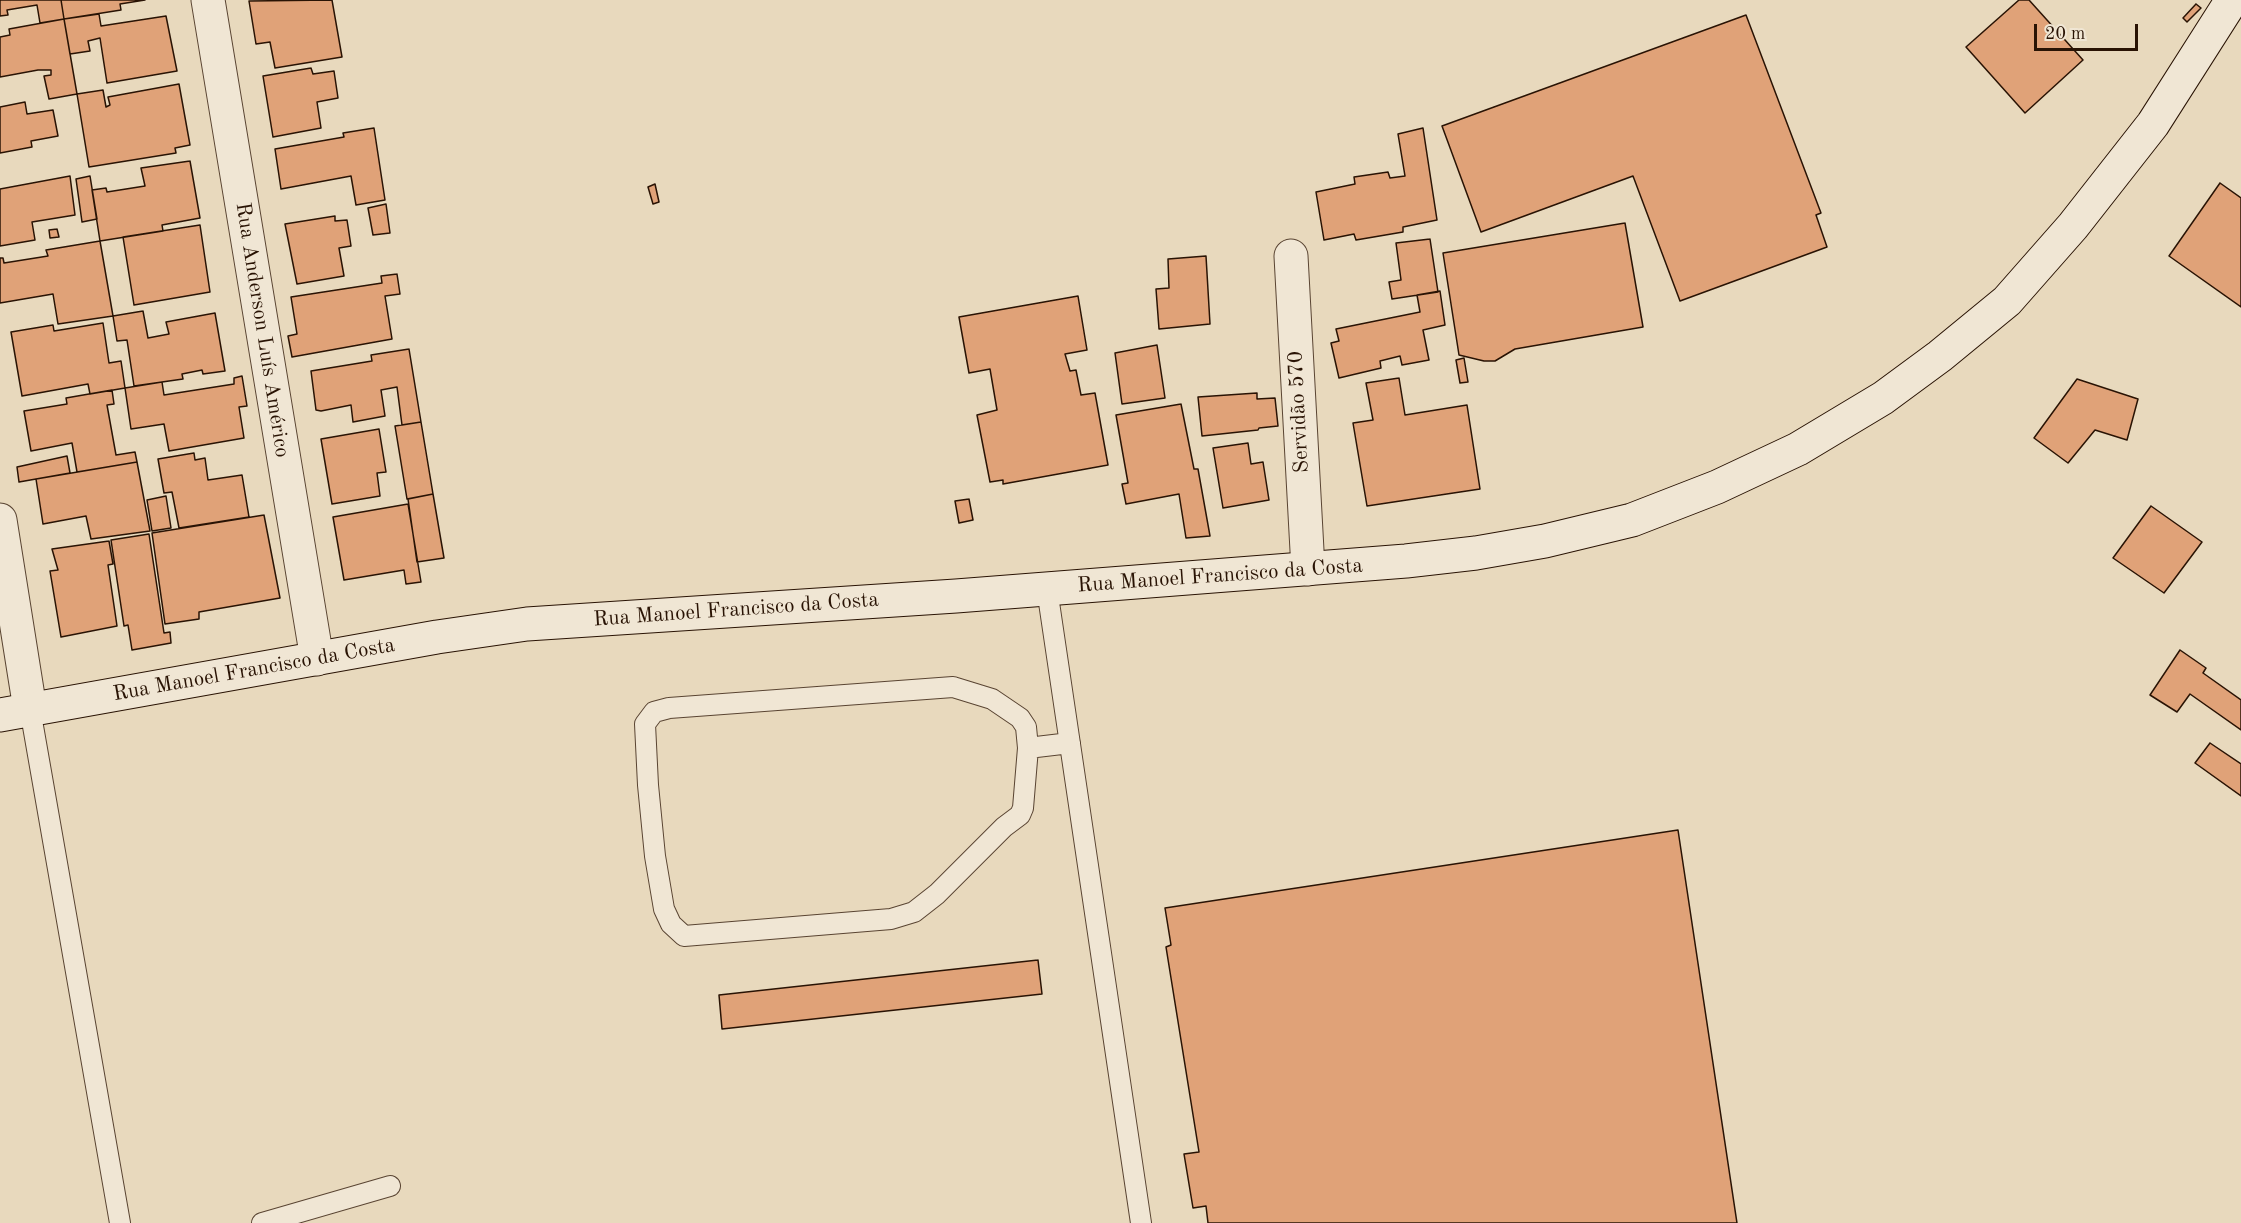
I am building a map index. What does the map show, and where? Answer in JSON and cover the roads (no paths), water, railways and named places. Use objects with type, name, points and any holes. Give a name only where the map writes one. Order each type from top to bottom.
[{"type":"main road","name":"Rua Anderson Luís Américo","points":[[208,0],[317,659]]},
{"type":"main road","name":"Rua Manoel Francisco da Costa","points":[[15,712],[437,637],[527,624],[1308,569],[1476,553],[1545,541],[1632,520],[1717,487],[1798,449],[1883,398],[1940,356],[2007,301],[2073,226],[2153,124],[2232,0]]},
{"type":"main road","name":"Servidão 570","points":[[1291,256],[1308,569]]},
{"type":"main road","points":[[0,520],[15,712]]},
{"type":"lane","points":[[1047,589],[1141,1223]]},
{"type":"lane","points":[[953,687],[992,699],[1020,718],[1026,727],[1028,748],[1023,808],[1020,815],[1004,827],[937,894],[914,912],[891,919],[684,936],[671,924],[664,909],[655,856],[648,785],[645,724],[654,712],[669,708],[953,687]]},
{"type":"lane","points":[[15,712],[120,1223]]},
{"type":"lane","points":[[1028,748],[1070,743]]},
{"type":"lane","points":[[262,1223],[390,1186]]}]
